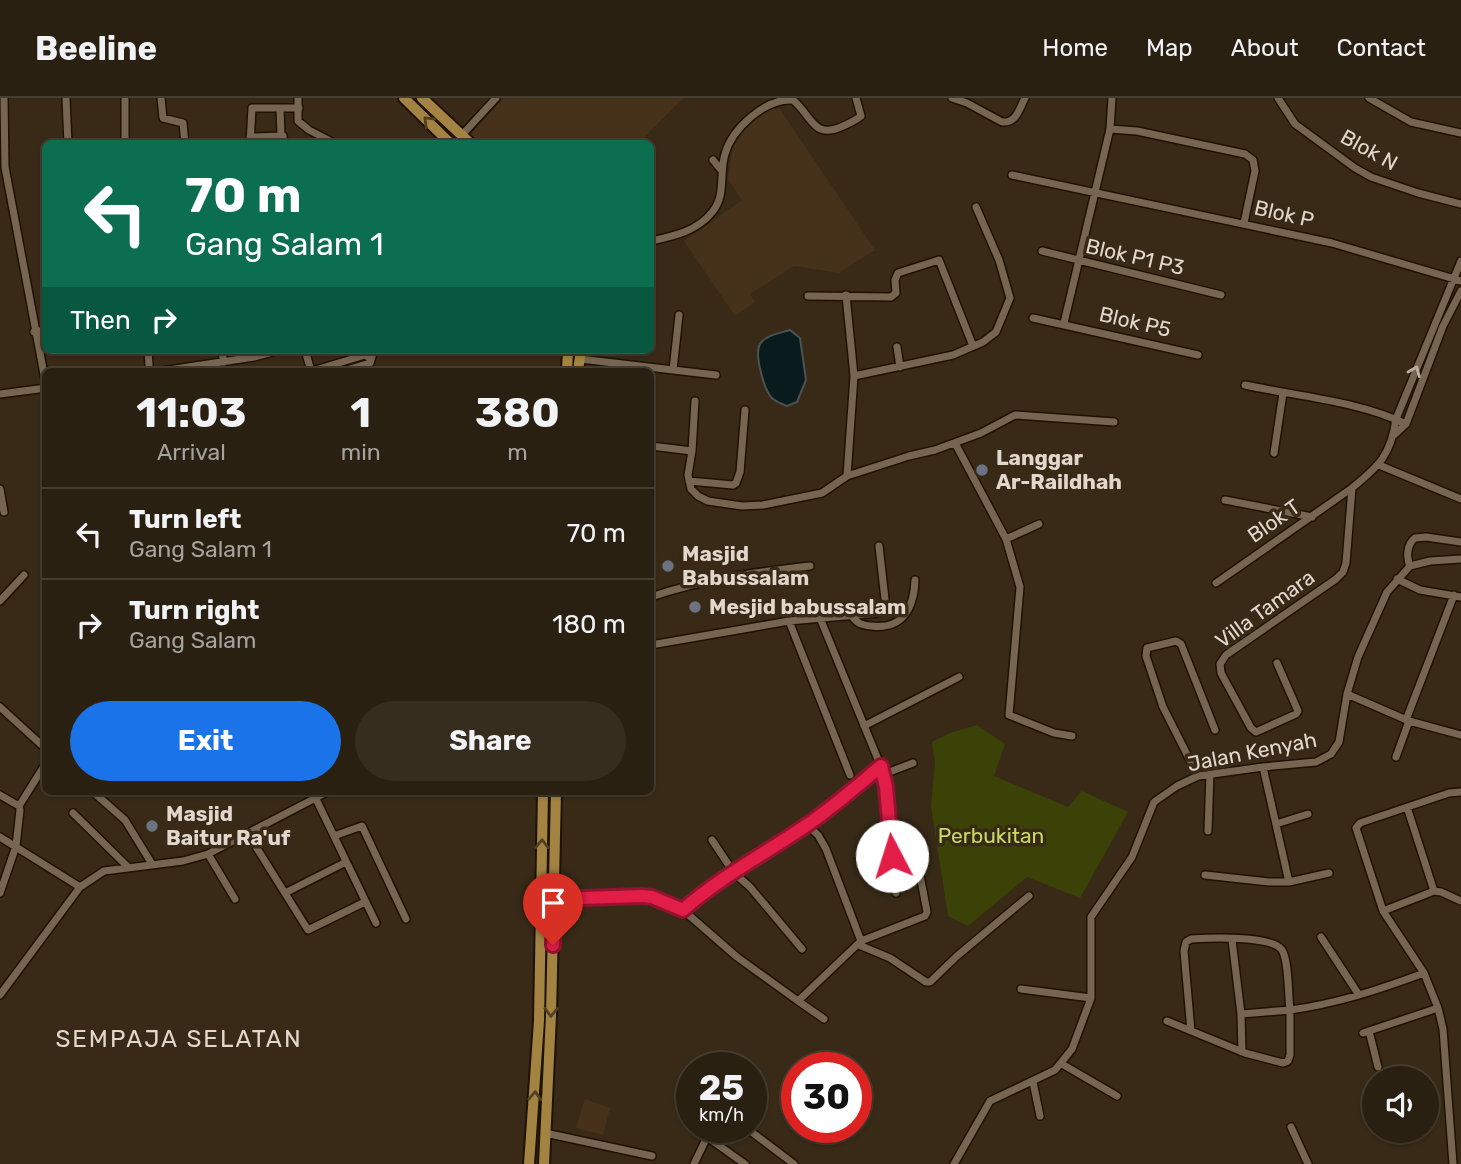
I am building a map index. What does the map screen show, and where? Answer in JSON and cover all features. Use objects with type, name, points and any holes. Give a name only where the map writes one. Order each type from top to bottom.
[{"type":"main road","points":[[404,98],[447,140]]},
{"type":"main road","points":[[422,98],[466,139]]},
{"type":"main road","points":[[529,1164],[540,1021],[543,795]]},
{"type":"main road","points":[[544,1164],[555,899],[556,795]]},
{"type":"street","points":[[4,98],[5,167],[42,368]]},
{"type":"street","points":[[66,98],[68,140]]},
{"type":"street","points":[[125,98],[125,140]]},
{"type":"street","points":[[161,98],[163,118],[183,122],[185,140]]},
{"type":"street","points":[[298,98],[298,121],[328,140]]},
{"type":"street","points":[[466,139],[496,98]]},
{"type":"street","points":[[654,240],[677,235],[705,220],[720,201],[725,153],[738,130],[757,112],[781,99],[793,100],[825,132],[861,116],[856,98]]},
{"type":"street","points":[[952,98],[1002,122],[1008,122],[1016,117],[1026,98]]},
{"type":"street","points":[[1064,323],[1110,129],[1111,98]]},
{"type":"street","name":"Blok N","points":[[1278,98],[1295,124],[1355,168],[1371,177],[1418,193],[1461,204]]},
{"type":"street","points":[[1368,98],[1411,122],[1461,133]]},
{"type":"street","points":[[280,107],[282,140],[250,140],[252,108],[280,107],[299,108]]},
{"type":"street","points":[[1110,129],[1137,131],[1245,154],[1253,160],[1255,171],[1244,223]]},
{"type":"street","points":[[713,160],[722,171]]},
{"type":"street","name":"Blok P","points":[[1012,175],[1244,223],[1345,247],[1457,280]]},
{"type":"street","points":[[853,376],[953,355],[996,332],[1010,298],[999,261],[976,207]]},
{"type":"street","name":"Blok P1 P3","points":[[1042,251],[1221,295]]},
{"type":"street","points":[[808,296],[891,297],[896,293],[895,280],[898,273],[939,260],[972,346]]},
{"type":"street","points":[[1352,488],[1379,465],[1394,435],[1396,419],[1457,280],[1461,261]]},
{"type":"street","points":[[1394,435],[1406,424],[1443,326],[1461,291]]},
{"type":"street","points":[[846,295],[853,376],[847,476]]},
{"type":"street","points":[[673,370],[679,315]]},
{"type":"street","name":"Blok P5","points":[[1033,318],[1198,355]]},
{"type":"street","points":[[34,332],[42,331]]},
{"type":"street","points":[[897,347],[900,367]]},
{"type":"street","points":[[222,354],[224,362]]},
{"type":"street","points":[[182,368],[261,354]]},
{"type":"street","points":[[353,368],[370,363],[372,354]]},
{"type":"street","points":[[580,354],[716,375]]},
{"type":"street","points":[[322,368],[365,355],[370,358]]},
{"type":"street","points":[[1245,385],[1335,403],[1406,424]]},
{"type":"street","points":[[0,394],[42,387]]},
{"type":"street","points":[[1274,453],[1283,394]]},
{"type":"street","points":[[695,401],[689,481],[691,489],[708,501],[742,506],[773,504],[822,493],[847,476],[955,443],[1020,414],[1114,422]]},
{"type":"street","points":[[689,481],[733,485],[736,483],[740,472],[746,411]]},
{"type":"street","points":[[955,443],[1006,539],[1016,569],[1020,599],[1014,632],[1008,714],[1054,733],[1072,736]]},
{"type":"street","points":[[654,446],[692,451]]},
{"type":"street","points":[[1379,465],[1461,499]]},
{"type":"street","name":"Blok T","points":[[1216,583],[1352,488]]},
{"type":"street","name":"Villa Tamara","points":[[1278,663],[1298,711],[1256,732],[1251,728],[1221,673],[1220,664],[1226,655],[1343,572],[1352,488]]},
{"type":"street","points":[[0,489],[4,512]]},
{"type":"street","points":[[1225,500],[1312,516]]},
{"type":"street","points":[[1006,539],[1039,524]]},
{"type":"street","points":[[1461,542],[1415,538],[1410,544],[1408,555],[1410,566],[1430,561],[1461,559]]},
{"type":"street","points":[[654,644],[789,621],[879,613],[886,608],[879,545]]},
{"type":"street","points":[[654,596],[685,585],[810,566]]},
{"type":"street","name":"Jalan Kenyah","points":[[1062,1064],[1072,1049],[1091,999],[1091,917],[1132,857],[1154,802],[1198,776],[1316,762],[1331,754],[1339,742],[1347,694],[1373,620],[1387,592],[1410,566]]},
{"type":"street","points":[[0,601],[24,575]]},
{"type":"street","points":[[1396,757],[1407,720],[1457,596],[1420,590],[1397,579]]},
{"type":"street","points":[[852,616],[860,624],[887,627],[899,623],[910,607],[915,580]]},
{"type":"street","points":[[820,618],[882,770],[896,893]]},
{"type":"street","points":[[789,621],[850,775]]},
{"type":"street","points":[[1198,776],[1163,706],[1146,656],[1147,648],[1177,641],[1181,644],[1215,730]]},
{"type":"street","points":[[864,726],[958,677]]},
{"type":"street","points":[[1347,694],[1407,720],[1461,735]]},
{"type":"street","points":[[0,707],[42,745]]},
{"type":"street","points":[[683,910],[882,770],[913,763]]},
{"type":"street","points":[[1263,767],[1289,883]]},
{"type":"street","points":[[0,893],[16,846],[19,808],[42,770]]},
{"type":"street","points":[[1208,831],[1210,774]]},
{"type":"street","points":[[1453,1164],[1443,1030],[1438,1008],[1424,973],[1383,911],[1356,828],[1360,823],[1449,793],[1461,792]]},
{"type":"street","points":[[0,795],[19,808]]},
{"type":"street","points":[[97,795],[125,820],[152,864]]},
{"type":"street","points":[[0,995],[80,887],[104,871],[183,861],[208,854],[322,795]]},
{"type":"street","points":[[316,799],[376,923]]},
{"type":"street","points":[[1407,807],[1434,891]]},
{"type":"street","points":[[73,813],[128,867]]},
{"type":"street","points":[[1276,824],[1308,814]]},
{"type":"street","points":[[807,825],[825,846],[860,943],[890,958],[926,982],[930,982],[957,956],[1029,897]]},
{"type":"street","points":[[334,836],[362,826],[406,919]]},
{"type":"street","points":[[248,834],[308,930],[365,902]]},
{"type":"street","points":[[0,837],[80,887]]},
{"type":"street","points":[[712,840],[734,873],[750,887],[802,948]]},
{"type":"street","points":[[208,854],[235,899]]},
{"type":"street","points":[[285,893],[346,862]]},
{"type":"street","points":[[1205,875],[1289,883],[1329,873]]},
{"type":"street","points":[[798,1001],[860,943],[925,916],[927,912],[920,875]]},
{"type":"street","points":[[1383,911],[1434,891],[1461,901]]},
{"type":"street","points":[[555,899],[642,896],[652,897],[683,910],[737,957],[824,1019]]},
{"type":"street","points":[[1321,937],[1359,995]]},
{"type":"street","points":[[1167,1021],[1191,1031],[1242,1052],[1278,1064],[1288,1061],[1290,1010],[1285,956],[1280,947],[1273,942],[1209,938],[1186,942],[1184,951],[1191,1031]]},
{"type":"street","points":[[1232,940],[1241,1014],[1242,1052]]},
{"type":"street","points":[[1241,1014],[1308,1007],[1359,995],[1424,973]]},
{"type":"street","points":[[1021,989],[1091,999]]},
{"type":"street","points":[[1378,1066],[1366,1032],[1438,1008]]},
{"type":"street","points":[[954,1164],[990,1101],[1033,1082],[1062,1064],[1118,1096]]},
{"type":"street","points":[[1033,1082],[1040,1116]]},
{"type":"street","points":[[1291,1127],[1308,1164]]},
{"type":"street","points":[[545,1133],[652,1156]]},
{"type":"street","points":[[694,1164],[704,1143]]},
{"type":"street","points":[[716,1143],[746,1164]]},
{"type":"street","points":[[766,1143],[794,1164]]},
{"type":"shaded area","points":[[504,98],[683,98],[642,140],[476,140],[470,135]]},
{"type":"shaded area","points":[[769,109],[780,109],[875,250],[839,273],[794,266],[750,294],[755,302],[735,316],[684,241],[742,200],[728,179],[733,147],[749,123]]},
{"type":"shaded area","points":[[790,330],[800,338],[806,380],[797,402],[787,406],[775,401],[769,394],[761,372],[758,349],[766,338]]},
{"type":"shaded area","points":[[585,1099],[610,1108],[603,1135],[576,1128]]},
{"type":"green space","name":"Perbukitan","points":[[977,725],[1005,744],[994,776],[1068,807],[1082,791],[1128,812],[1080,898],[1027,877],[968,926],[948,916],[931,806],[935,763],[932,742]]},
{"type":"place","name":"Langgar Ar-Raildhah","points":[[982,470]]},
{"type":"place","name":"Masjid Babussalam","points":[[668,566]]},
{"type":"place","name":"Mesjid babussalam","points":[[695,607]]},
{"type":"place","name":"Masjid Baitur Ra'uf","points":[[152,826]]},
{"type":"district","name":"SEMPAJA SELATAN","points":[[179,1039]]},
{"type":"route","points":[[553,945],[555,899],[642,896],[652,897],[683,910],[712,887],[807,825],[881,766],[886,787],[892,856]]}]
